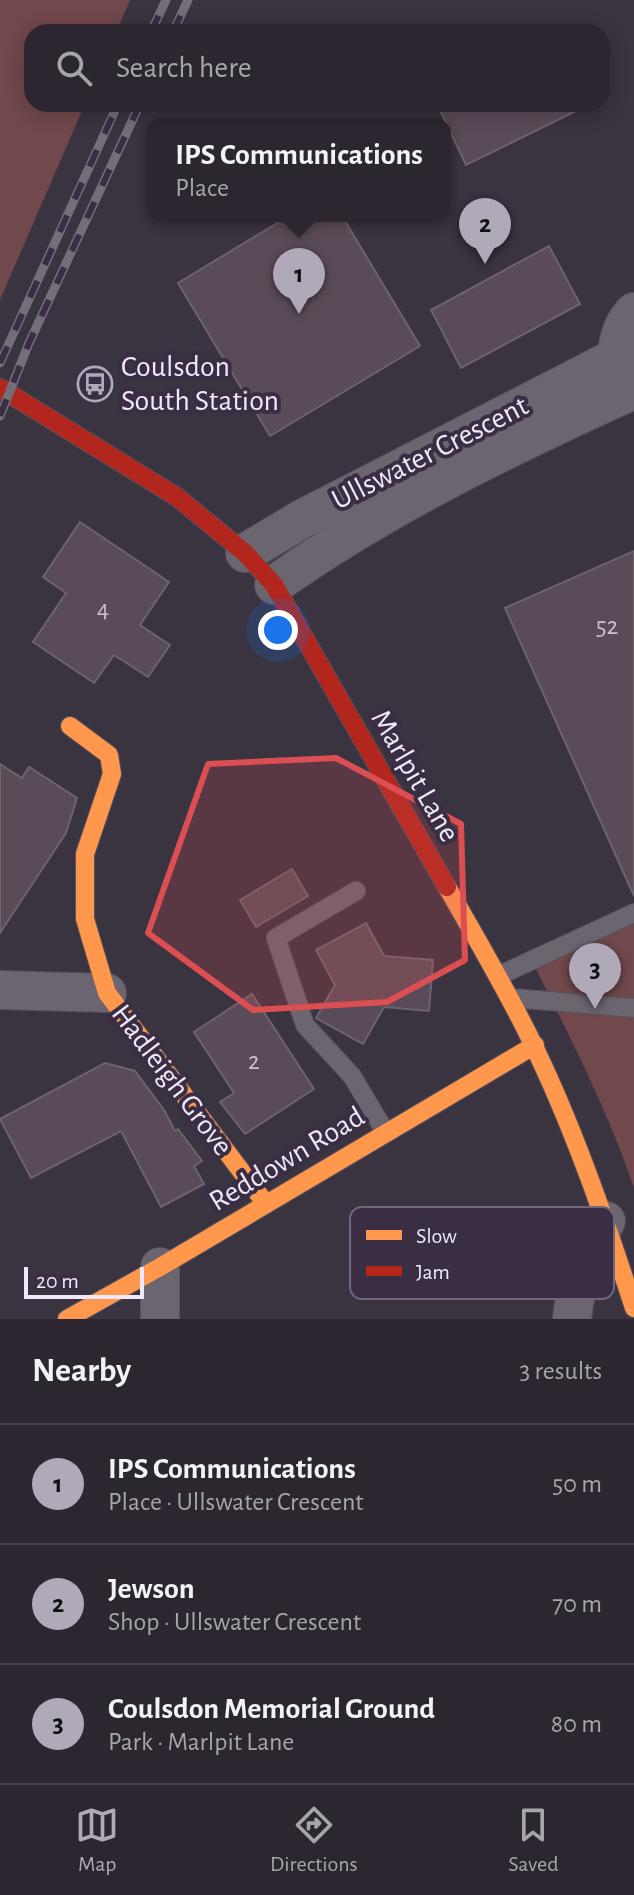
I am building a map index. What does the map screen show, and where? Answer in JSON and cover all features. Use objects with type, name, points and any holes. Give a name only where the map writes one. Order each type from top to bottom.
[{"type":"main road","name":"Marlpit Lane","points":[[0,388],[177,497],[245,553],[274,585],[535,1045],[600,1207]]},
{"type":"main road","name":"Hadleigh Grove","points":[[70,726],[109,755],[112,774],[85,854],[85,919],[107,993],[266,1204]]},
{"type":"main road","name":"Reddown Road","points":[[67,1319],[535,1045]]},
{"type":"main road","name":"Marlpit Lane","points":[[614,1246],[634,1308]]},
{"type":"street","points":[[626,382],[619,337],[634,312]]},
{"type":"street","name":"Ullswater Crescent","points":[[245,553],[282,529],[367,485],[626,382]]},
{"type":"street","name":"Ullswater Crescent","points":[[274,585],[309,560],[439,484],[626,382]]},
{"type":"street","name":"Hadleigh Grove","points":[[0,990],[107,993]]},
{"type":"street","points":[[160,1267],[160,1319]]},
{"type":"street","points":[[572,1319],[574,1299]]},
{"type":"lane","points":[[356,891],[276,938],[305,1025],[352,1076],[386,1133]]},
{"type":"lane","points":[[498,976],[634,913]]},
{"type":"lane","points":[[510,998],[634,1008]]},
{"type":"highlighted area","points":[[336,758],[461,824],[465,960],[387,1002],[253,1010],[148,933],[208,764]]},
{"type":"shaded area","points":[[0,0],[130,0],[120,24],[24,24],[24,112],[82,112],[0,300]]},
{"type":"shaded area","points":[[634,916],[634,1188],[598,1097],[527,951]]},
{"type":"building","points":[[441,112],[574,112],[466,165],[451,133],[451,118],[444,118]]},
{"type":"building","points":[[279,222],[346,222],[420,346],[270,436],[178,283]]},
{"type":"building","points":[[549,246],[580,304],[461,368],[431,310]]},
{"type":"building","points":[[80,522],[169,582],[140,625],[170,645],[148,677],[114,655],[94,683],[33,642],[66,593],[43,577]]},
{"type":"building","points":[[634,551],[634,896],[505,608]]},
{"type":"building","points":[[0,764],[22,778],[29,767],[77,798],[66,833],[0,933]]},
{"type":"building","points":[[292,869],[308,896],[256,927],[240,900]]},
{"type":"building","points":[[366,923],[384,956],[433,960],[429,1011],[384,1007],[363,1044],[316,1018],[335,985],[316,950]]},
{"type":"building","points":[[252,994],[314,1089],[245,1134],[220,1102],[234,1093],[194,1032]]},
{"type":"building","points":[[105,1063],[135,1071],[164,1110],[175,1131],[178,1129],[202,1161],[194,1166],[204,1184],[161,1207],[121,1131],[31,1178],[0,1119]]},
{"type":"railway","points":[[155,24],[166,0]]},
{"type":"railway","points":[[177,24],[188,0]]},
{"type":"railway","points":[[0,363],[114,112]]},
{"type":"railway","points":[[0,416],[29,343],[136,112]]},
{"type":"traffic: slow","points":[[70,726],[109,755],[112,774],[85,854],[85,919],[107,993],[266,1204]]},
{"type":"traffic: slow","points":[[447,887],[510,998],[545,1069],[599,1207]]},
{"type":"traffic: slow","points":[[67,1319],[535,1045]]},
{"type":"traffic: slow","points":[[614,1248],[634,1308]]},
{"type":"traffic: jam","points":[[0,388],[177,497],[245,553],[274,585],[447,887]]},
{"type":"place","name":"Jewson","points":[[485,264]]},
{"type":"place","name":"IPS Communications","points":[[299,314]]},
{"type":"place","name":"Coulsdon South Station","points":[[95,384]]},
{"type":"place","name":"Coulsdon Memorial Ground","points":[[595,1009]]}]
